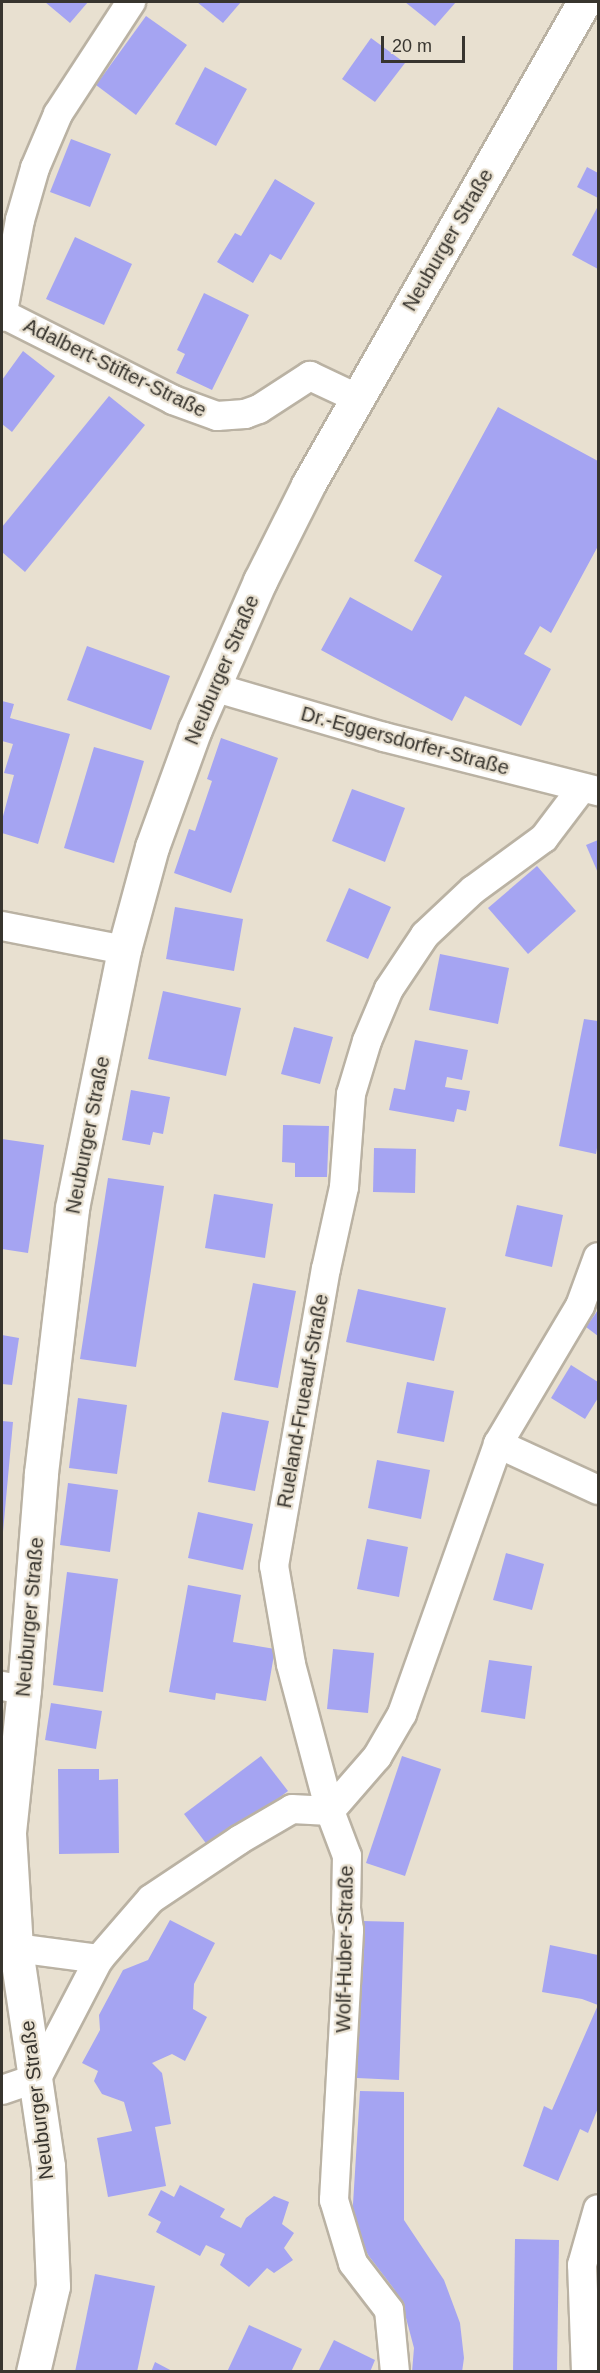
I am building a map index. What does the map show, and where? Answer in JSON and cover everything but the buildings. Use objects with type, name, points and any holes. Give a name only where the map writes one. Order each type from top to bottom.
[{"type":"street","name":"Adalbert-Stifter-Straße","points":[[131,2],[58,114],[35,168],[20,220],[2,315],[173,400],[217,416],[245,414],[259,410],[310,376],[357,398]]},
{"type":"street","name":"Neuburger Straße","points":[[33,2372],[53,2286],[48,2166],[37,2078],[16,1948],[5,1838],[13,1688],[72,1208],[124,950],[152,847],[213,687],[260,581],[357,398],[584,2]]},
{"type":"street","name":"Dr.-Eggersdorfer-Straße","points":[[213,687],[384,737],[590,790]]},
{"type":"street","name":"Rueland-Frueauf-Straße","points":[[330,1811],[291,1664],[274,1566],[326,1269],[344,1187],[351,1094],[367,1041],[389,989],[425,935],[473,890],[544,838],[590,790]]},
{"type":"street","points":[[2,926],[124,950]]},
{"type":"street","points":[[2,2090],[37,2078],[99,1959],[151,1899],[239,1840],[292,1809],[330,1811],[377,1757],[402,1714],[498,1444],[580,1305],[598,1257]]},
{"type":"street","points":[[498,1444],[598,1490]]},
{"type":"street","name":"Wolf-Huber-Straße","points":[[330,1811],[347,1856],[346,1908],[349,1930],[334,2200],[353,2263],[389,2310],[395,2372]]},
{"type":"street","points":[[16,1948],[99,1959]]},
{"type":"street","points":[[586,2372],[582,2265],[598,2209]]}]
